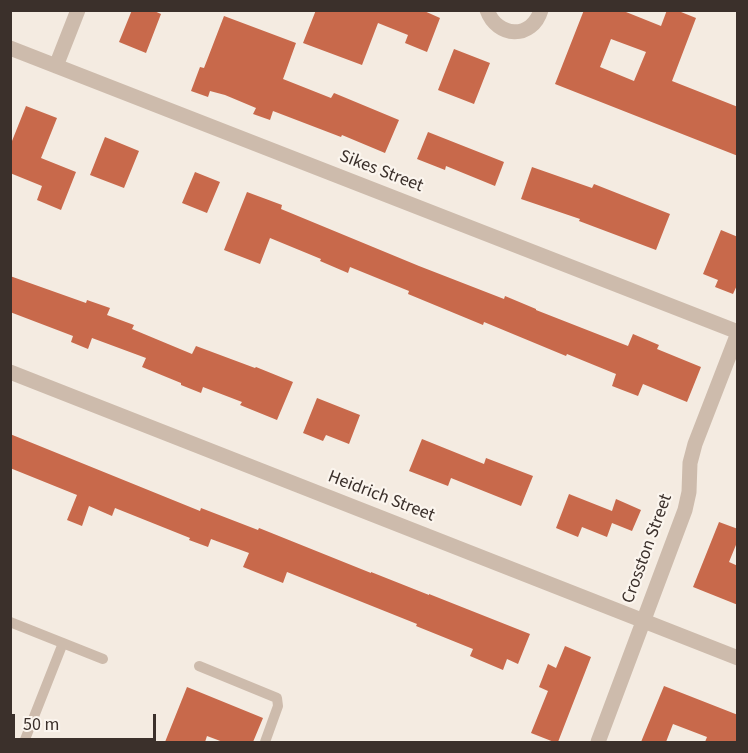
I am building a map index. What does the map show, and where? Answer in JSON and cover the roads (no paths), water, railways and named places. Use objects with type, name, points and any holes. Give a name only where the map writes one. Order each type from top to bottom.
[{"type":"street","points":[[56,66],[78,10]]},
{"type":"street","points":[[487,10],[497,27],[513,32],[530,27],[541,10]]},
{"type":"street","name":"Sikes Street","points":[[10,48],[738,332]]},
{"type":"street","name":"Crosston Street","points":[[598,742],[685,510],[690,463],[695,444],[738,332]]},
{"type":"street","name":"Heidrich Street","points":[[10,372],[738,658]]},
{"type":"lane","points":[[10,622],[103,659]]},
{"type":"lane","points":[[24,742],[63,643]]},
{"type":"lane","points":[[200,666],[277,698],[278,706],[265,742]]}]
